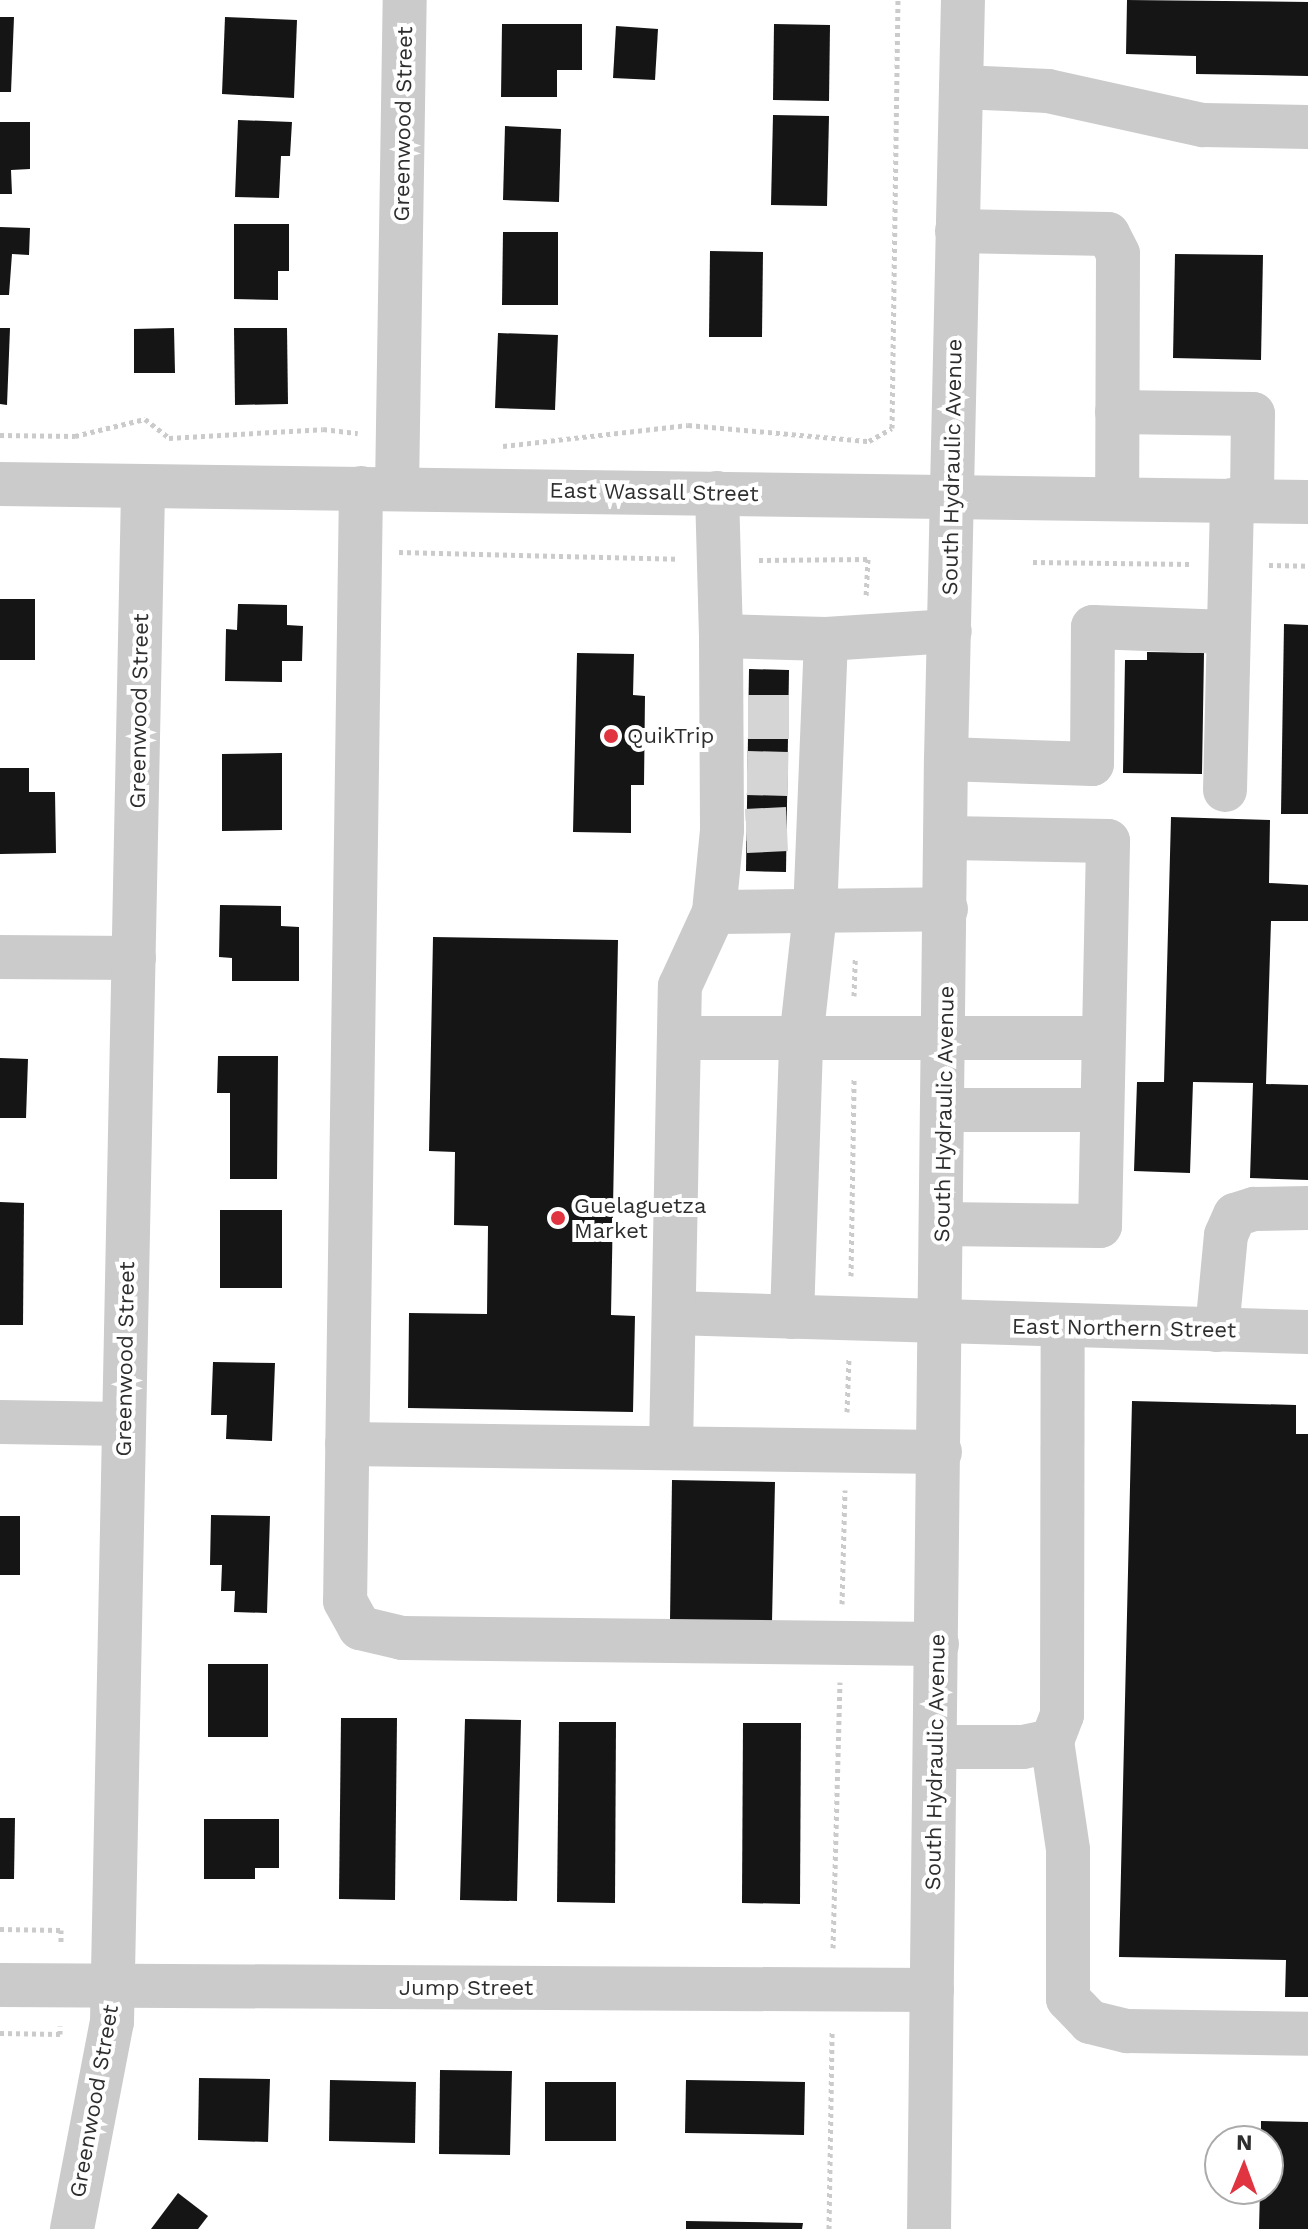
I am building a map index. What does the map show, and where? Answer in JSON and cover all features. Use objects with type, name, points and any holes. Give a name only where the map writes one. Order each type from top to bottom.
[{"type":"street","name":"Greenwood Street","points":[[405,0],[398,438],[379,489],[347,1444],[345,1601],[360,1628],[402,1638],[937,1644]]},
{"type":"street","name":"South Hydraulic Avenue","points":[[929,2229],[946,759],[963,0]]},
{"type":"street","points":[[961,87],[1048,91],[1203,125],[1308,127]]},
{"type":"street","points":[[957,231],[1108,234],[1118,254],[1117,498]]},
{"type":"street","points":[[1117,412],[1253,414],[1230,565],[1225,790]]},
{"type":"street","name":"East Wassall Street","points":[[0,484],[1308,502]]},
{"type":"street","name":"Greenwood Street","points":[[72,2229],[112,2022],[143,486]]},
{"type":"street","points":[[717,493],[721,636],[770,717],[768,830],[815,913],[801,1040],[792,1317]]},
{"type":"street","points":[[946,759],[1092,764],[1093,627],[1228,632]]},
{"type":"street","points":[[721,636],[826,639],[950,631]]},
{"type":"street","points":[[671,1448],[680,986],[714,912],[768,830],[770,717],[826,639]]},
{"type":"street","points":[[942,1224],[1100,1226],[1108,841],[947,838]]},
{"type":"street","points":[[714,912],[946,909]]},
{"type":"street","points":[[0,957],[134,958]]},
{"type":"street","points":[[679,1038],[1103,1038]]},
{"type":"street","points":[[944,1110],[1102,1110]]},
{"type":"street","points":[[1217,1330],[1226,1235],[1235,1215],[1254,1209],[1308,1208]]},
{"type":"street","name":"East Northern Street","points":[[674,1313],[1063,1328],[1308,1332]]},
{"type":"street","points":[[1063,1328],[1057,1728],[1068,1850],[1068,1999],[1090,2022],[1127,2031],[1308,2034]]},
{"type":"street","points":[[0,1422],[124,1424]]},
{"type":"street","points":[[347,1444],[940,1452]]},
{"type":"street","points":[[936,1747],[1023,1747],[1057,1728]]},
{"type":"street","name":"Jump Street","points":[[0,1985],[932,1990]]},
{"type":"path","points":[[495,447],[688,425],[869,441],[892,428],[898,0]]},
{"type":"path","points":[[0,435],[75,436],[145,419],[169,438],[323,429],[398,438]]},
{"type":"path","points":[[1033,562],[1308,566]]},
{"type":"path","points":[[0,2033],[60,2034]]},
{"type":"building","points":[[1127,0],[1308,2],[1308,76],[1196,74],[1196,56],[1126,54]]},
{"type":"building","points":[[0,17],[14,17],[11,92],[0,92]]},
{"type":"building","points":[[225,17],[297,20],[294,98],[222,94]]},
{"type":"building","points":[[502,24],[582,24],[582,70],[557,70],[557,97],[501,97]]},
{"type":"building","points":[[774,24],[830,25],[829,101],[773,100]]},
{"type":"building","points":[[616,26],[658,29],[655,80],[613,78]]},
{"type":"building","points":[[773,115],[829,116],[827,206],[771,205]]},
{"type":"building","points":[[238,120],[292,122],[290,156],[281,156],[279,198],[235,197]]},
{"type":"building","points":[[0,122],[30,122],[30,169],[11,170],[12,194],[0,194]]},
{"type":"building","points":[[505,126],[561,129],[559,202],[503,200]]},
{"type":"building","points":[[234,224],[289,224],[289,271],[278,271],[278,300],[234,299]]},
{"type":"building","points":[[0,227],[30,228],[29,255],[12,254],[9,295],[0,295]]},
{"type":"building","points":[[503,232],[558,232],[558,305],[502,305]]},
{"type":"building","points":[[710,251],[763,252],[762,337],[709,337]]},
{"type":"building","points":[[1175,254],[1263,255],[1261,360],[1173,358]]},
{"type":"building","points":[[0,328],[10,328],[7,405],[0,404]]},
{"type":"building","points":[[174,328],[175,373],[134,373],[134,329]]},
{"type":"building","points":[[234,328],[287,328],[288,404],[235,405]]},
{"type":"building","points":[[498,333],[558,335],[555,410],[495,408]]},
{"type":"building","points":[[0,599],[35,599],[35,660],[0,660]]},
{"type":"building","points":[[238,604],[287,605],[287,625],[303,626],[302,661],[282,661],[282,682],[225,681],[226,629],[237,630]]},
{"type":"building","points":[[1284,624],[1308,625],[1308,814],[1281,814]]},
{"type":"building","points":[[1147,652],[1204,653],[1202,774],[1123,773],[1125,660],[1147,660]]},
{"type":"building","points":[[577,653],[634,654],[633,695],[645,696],[644,785],[631,785],[631,833],[573,832]]},
{"type":"building","points":[[749,669],[789,670],[786,872],[746,871]]},
{"type":"building","points":[[282,753],[282,830],[222,831],[222,754]]},
{"type":"building","points":[[0,768],[29,768],[29,792],[55,792],[56,853],[0,854]]},
{"type":"building","points":[[1171,817],[1270,820],[1269,883],[1308,885],[1308,921],[1271,921],[1266,1084],[1308,1085],[1308,1180],[1250,1178],[1253,1083],[1193,1082],[1190,1173],[1134,1171],[1137,1082],[1164,1082]]},
{"type":"building","points":[[220,905],[281,906],[281,926],[299,927],[299,981],[232,981],[232,958],[219,957]]},
{"type":"building","points":[[433,937],[618,940],[611,1315],[635,1316],[633,1412],[408,1408],[409,1313],[487,1314],[488,1226],[454,1225],[455,1152],[429,1151]]},
{"type":"building","points":[[218,1056],[278,1056],[277,1179],[230,1179],[230,1093],[217,1093]]},
{"type":"building","points":[[0,1058],[28,1059],[26,1118],[0,1118]]},
{"type":"building","points":[[0,1202],[24,1203],[23,1325],[0,1325]]},
{"type":"building","points":[[220,1210],[282,1210],[282,1288],[220,1288]]},
{"type":"building","points":[[213,1362],[275,1363],[272,1441],[226,1439],[227,1415],[211,1415]]},
{"type":"building","points":[[1132,1401],[1296,1405],[1296,1434],[1308,1434],[1308,1997],[1285,1997],[1286,1960],[1119,1957]]},
{"type":"building","points":[[672,1480],[775,1482],[772,1622],[670,1621]]},
{"type":"building","points":[[211,1515],[270,1516],[267,1613],[234,1612],[235,1591],[221,1591],[222,1565],[210,1565]]},
{"type":"building","points":[[0,1516],[20,1516],[20,1575],[0,1575]]},
{"type":"building","points":[[208,1664],[268,1664],[268,1737],[208,1737]]},
{"type":"building","points":[[341,1718],[397,1718],[395,1900],[339,1899]]},
{"type":"building","points":[[465,1719],[521,1720],[517,1901],[460,1900]]},
{"type":"building","points":[[559,1722],[616,1722],[615,1903],[557,1902]]},
{"type":"building","points":[[743,1723],[801,1723],[800,1904],[742,1903]]},
{"type":"building","points":[[0,1818],[15,1818],[14,1879],[0,1879]]},
{"type":"building","points":[[204,1819],[279,1819],[279,1868],[255,1868],[255,1879],[204,1879]]},
{"type":"building","points":[[440,2070],[512,2071],[510,2155],[439,2154]]},
{"type":"building","points":[[199,2078],[270,2079],[268,2142],[198,2140]]},
{"type":"building","points":[[330,2080],[416,2082],[415,2143],[329,2141]]},
{"type":"building","points":[[686,2080],[805,2082],[804,2135],[685,2133]]},
{"type":"building","points":[[545,2082],[616,2082],[616,2141],[545,2141]]},
{"type":"building","points":[[1261,2121],[1308,2122],[1308,2229],[1259,2229],[1260,2205],[1284,2205],[1284,2125],[1261,2125]]},
{"type":"building","points":[[178,2193],[208,2216],[198,2229],[151,2229]]},
{"type":"building","points":[[686,2221],[803,2223],[802,2229],[686,2229]]},
{"type":"tunnel","points":[[748,717],[789,717]]},
{"type":"tunnel","points":[[747,773],[788,774]]},
{"type":"tunnel","points":[[746,831],[787,829]]},
{"type":"place","name":"QuikTrip","points":[[611,736]]},
{"type":"place","name":"Guelaguetza Market","points":[[558,1218]]}]
